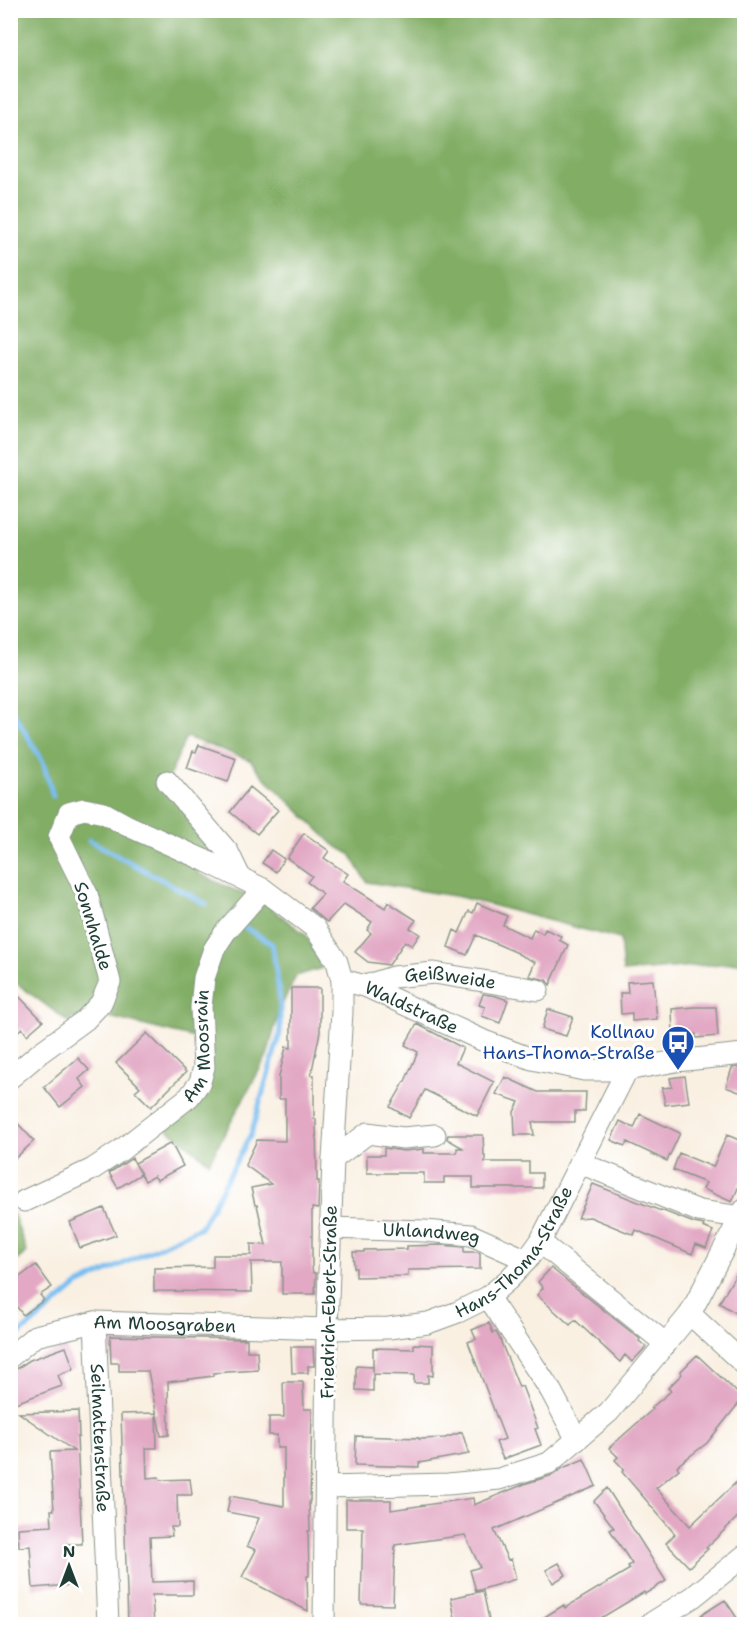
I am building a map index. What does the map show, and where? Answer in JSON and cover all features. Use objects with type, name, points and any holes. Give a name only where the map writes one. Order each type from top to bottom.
[{"type":"street","points":[[167,782],[228,852],[240,877]]},
{"type":"street","name":"Sonnhalde","points":[[10,1078],[85,1020],[101,1003],[110,982],[87,894],[59,837],[69,813],[84,809],[104,813],[240,877]]},
{"type":"street","name":"Waldstraße","points":[[240,877],[263,889],[315,928],[338,962],[342,980],[365,986],[484,1041],[532,1059],[584,1070],[627,1070],[675,1061],[744,1054]]},
{"type":"street","name":"Am Moosrain","points":[[24,1202],[91,1170],[120,1151],[189,1097],[200,1082],[204,1067],[201,1007],[204,978],[214,949],[226,931],[263,889]]},
{"type":"street","name":"Geißweide","points":[[365,986],[393,977],[434,973],[538,990]]},
{"type":"street","name":"Friedrich-Ebert-Straße","points":[[324,1624],[327,1329],[342,980]]},
{"type":"street","name":"Hans-Thoma-Straße","points":[[327,1329],[389,1328],[428,1323],[458,1312],[488,1297],[509,1279],[540,1242],[627,1070]]},
{"type":"street","points":[[333,1159],[368,1133],[403,1138],[435,1135]]},
{"type":"street","points":[[326,1487],[448,1484],[499,1479],[549,1463],[609,1412],[690,1314],[742,1214],[699,1211],[580,1163]]},
{"type":"street","name":"Uhlandweg","points":[[330,1228],[471,1235],[527,1260]]},
{"type":"street","points":[[540,1242],[666,1344]]},
{"type":"street","points":[[488,1297],[551,1391],[577,1440]]},
{"type":"street","points":[[690,1314],[744,1364]]},
{"type":"street","name":"Am Moosgraben","points":[[10,1357],[35,1336],[95,1322],[327,1329]]},
{"type":"street","name":"Seilmattenstraße","points":[[95,1322],[108,1624]]},
{"type":"street","points":[[650,1624],[693,1597],[744,1556]]},
{"type":"green space","points":[[11,11],[744,11],[744,962],[623,972],[620,939],[460,897],[367,882],[350,854],[334,845],[264,777],[250,760],[186,737],[167,782],[228,852],[204,860],[197,873],[265,904],[306,935],[322,968],[296,976],[279,1011],[267,1056],[209,1162],[166,1128],[198,1097],[203,1040],[93,1013],[67,1021],[11,979]]},
{"type":"green space","points":[[13,1213],[27,1252],[11,1265],[10,1214]]},
{"type":"building","points":[[199,745],[236,758],[228,782],[187,768],[193,751],[196,752]]},
{"type":"building","points":[[250,787],[278,810],[257,834],[230,812]]},
{"type":"building","points":[[304,833],[329,851],[324,858],[348,874],[343,881],[385,908],[388,902],[416,920],[410,928],[420,934],[412,946],[405,941],[389,965],[368,962],[355,952],[371,933],[367,930],[372,922],[344,904],[327,922],[310,908],[323,894],[307,882],[312,876],[287,858]]},
{"type":"building","points":[[271,850],[284,859],[276,872],[262,863]]},
{"type":"building","points":[[477,903],[507,916],[503,925],[530,938],[534,929],[543,934],[545,929],[561,936],[559,940],[568,945],[550,985],[546,980],[529,976],[535,962],[476,935],[467,955],[448,947],[454,930],[459,933],[469,911],[473,913]]},
{"type":"building","points":[[653,980],[657,1019],[632,1021],[632,1013],[621,1014],[620,993],[628,993],[627,982]]},
{"type":"building","points":[[10,987],[43,1021],[27,1035],[22,1028],[10,1038]]},
{"type":"building","points":[[291,988],[320,988],[320,1032],[311,1075],[314,1075],[314,1119],[316,1119],[317,1181],[319,1181],[318,1209],[312,1208],[312,1267],[313,1273],[316,1273],[315,1294],[282,1294],[282,1262],[251,1262],[252,1292],[154,1291],[154,1268],[213,1267],[213,1255],[251,1255],[251,1244],[266,1245],[251,1188],[271,1184],[245,1165],[257,1140],[285,1141],[285,1099],[279,1099],[279,1076],[286,1047],[291,1048]]},
{"type":"building","points":[[483,994],[508,1000],[500,1023],[482,1016],[485,1007],[479,1005]]},
{"type":"building","points":[[716,1007],[718,1036],[696,1038],[696,1034],[673,1036],[672,1009]]},
{"type":"building","points":[[548,1009],[573,1017],[566,1036],[542,1029]]},
{"type":"building","points":[[417,1024],[463,1048],[456,1063],[494,1082],[477,1116],[425,1090],[409,1118],[390,1107],[418,1052],[405,1045]]},
{"type":"building","points":[[147,1033],[186,1072],[151,1107],[135,1091],[140,1087],[116,1063]]},
{"type":"building","points":[[78,1058],[89,1070],[79,1079],[85,1087],[60,1107],[44,1087]]},
{"type":"building","points":[[737,1067],[744,1070],[744,1094],[726,1087],[732,1068]]},
{"type":"building","points":[[685,1076],[689,1102],[665,1105],[662,1088],[672,1087],[670,1078]]},
{"type":"building","points":[[505,1077],[538,1092],[586,1092],[585,1111],[575,1111],[575,1122],[532,1122],[534,1135],[515,1135],[514,1112],[519,1102],[496,1094]]},
{"type":"building","points":[[640,1114],[680,1133],[667,1161],[627,1142],[625,1146],[611,1140],[620,1121],[634,1128]]},
{"type":"building","points":[[10,1115],[34,1141],[10,1163]]},
{"type":"building","points":[[448,1135],[483,1135],[485,1162],[529,1162],[529,1173],[542,1173],[542,1188],[473,1188],[473,1177],[444,1177],[444,1183],[424,1183],[424,1173],[367,1173],[367,1155],[384,1155],[384,1148],[404,1151],[424,1149],[424,1153],[457,1153],[457,1148],[463,1148],[447,1139]]},
{"type":"building","points":[[727,1135],[744,1142],[744,1174],[732,1202],[703,1189],[706,1183],[673,1170],[679,1153],[713,1167]]},
{"type":"building","points":[[171,1143],[183,1166],[157,1180],[154,1176],[145,1181],[135,1163]]},
{"type":"building","points":[[132,1158],[141,1174],[118,1188],[109,1173]]},
{"type":"building","points":[[593,1184],[704,1225],[703,1227],[713,1231],[706,1248],[696,1244],[692,1254],[636,1230],[634,1235],[590,1217],[578,1218]]},
{"type":"building","points":[[104,1208],[116,1235],[80,1248],[70,1222]]},
{"type":"building","points":[[441,1245],[464,1247],[464,1252],[480,1253],[480,1269],[408,1270],[408,1276],[356,1277],[353,1252]]},
{"type":"building","points":[[744,1261],[744,1318],[719,1303]]},
{"type":"building","points":[[36,1265],[52,1287],[40,1295],[44,1300],[23,1315],[10,1298],[10,1284]]},
{"type":"building","points":[[551,1268],[640,1339],[639,1341],[646,1347],[632,1362],[625,1355],[620,1362],[575,1320],[570,1325],[537,1295],[543,1288],[538,1282]]},
{"type":"building","points":[[489,1323],[493,1333],[496,1332],[499,1337],[519,1387],[522,1386],[538,1428],[535,1429],[541,1445],[503,1459],[496,1442],[505,1439],[468,1342],[476,1339],[472,1330]]},
{"type":"building","points":[[110,1336],[247,1339],[247,1351],[257,1351],[258,1370],[213,1373],[213,1376],[168,1382],[169,1435],[161,1436],[148,1371],[119,1371],[119,1363],[111,1363]]},
{"type":"building","points":[[414,1344],[433,1345],[433,1376],[428,1375],[428,1383],[414,1383],[414,1375],[373,1374],[373,1348],[414,1349]]},
{"type":"building","points":[[66,1347],[74,1369],[58,1375],[62,1386],[10,1405],[10,1373],[30,1360]]},
{"type":"building","points":[[291,1347],[313,1347],[314,1366],[308,1366],[308,1373],[292,1373]]},
{"type":"building","points":[[697,1355],[743,1398],[707,1443],[677,1466],[679,1469],[656,1488],[690,1526],[744,1475],[744,1511],[689,1567],[666,1543],[675,1534],[622,1472],[624,1469],[615,1460],[618,1457],[609,1448],[671,1391],[668,1388]]},
{"type":"building","points":[[356,1366],[373,1367],[373,1391],[356,1390]]},
{"type":"building","points":[[283,1382],[303,1382],[304,1409],[312,1409],[308,1611],[242,1577],[256,1550],[247,1546],[259,1518],[227,1512],[230,1496],[284,1506],[284,1448],[277,1448],[277,1435],[269,1435],[269,1417],[284,1417]]},
{"type":"building","points":[[78,1411],[82,1544],[67,1544],[70,1585],[33,1588],[30,1546],[19,1547],[18,1528],[52,1526],[51,1510],[54,1510],[50,1452],[74,1451],[19,1413]]},
{"type":"building","points":[[156,1413],[157,1448],[146,1448],[147,1478],[190,1479],[192,1495],[177,1495],[178,1527],[171,1527],[172,1536],[150,1537],[152,1582],[193,1581],[193,1595],[152,1595],[154,1624],[128,1624],[121,1414]]},
{"type":"building","points":[[462,1432],[469,1454],[419,1463],[419,1467],[355,1465],[356,1436],[419,1439],[445,1438]]},
{"type":"building","points":[[584,1459],[596,1486],[494,1530],[508,1560],[511,1559],[516,1579],[476,1591],[470,1570],[480,1567],[465,1535],[395,1545],[393,1605],[361,1604],[363,1528],[346,1528],[346,1500],[391,1500],[391,1510],[473,1498],[474,1505],[553,1475]]},
{"type":"building","points":[[607,1488],[666,1581],[591,1624],[533,1624],[564,1605],[565,1608],[630,1569],[628,1566],[632,1564],[610,1530],[614,1528],[594,1501]]},
{"type":"building","points":[[559,1563],[566,1575],[553,1583],[546,1570]]},
{"type":"building","points":[[483,1591],[490,1624],[456,1624],[451,1598]]},
{"type":"building","points":[[725,1600],[741,1624],[708,1624],[701,1615]]},
{"type":"waterway","points":[[10,707],[43,762],[53,796]]},
{"type":"waterway","points":[[89,840],[206,904]]},
{"type":"waterway","points":[[10,1342],[78,1285],[201,1227],[251,1134],[280,1033],[280,999],[272,944],[244,927]]},
{"type":"place","name":"Kollnau Hans-Thoma-Straße","points":[[678,1071]]}]
